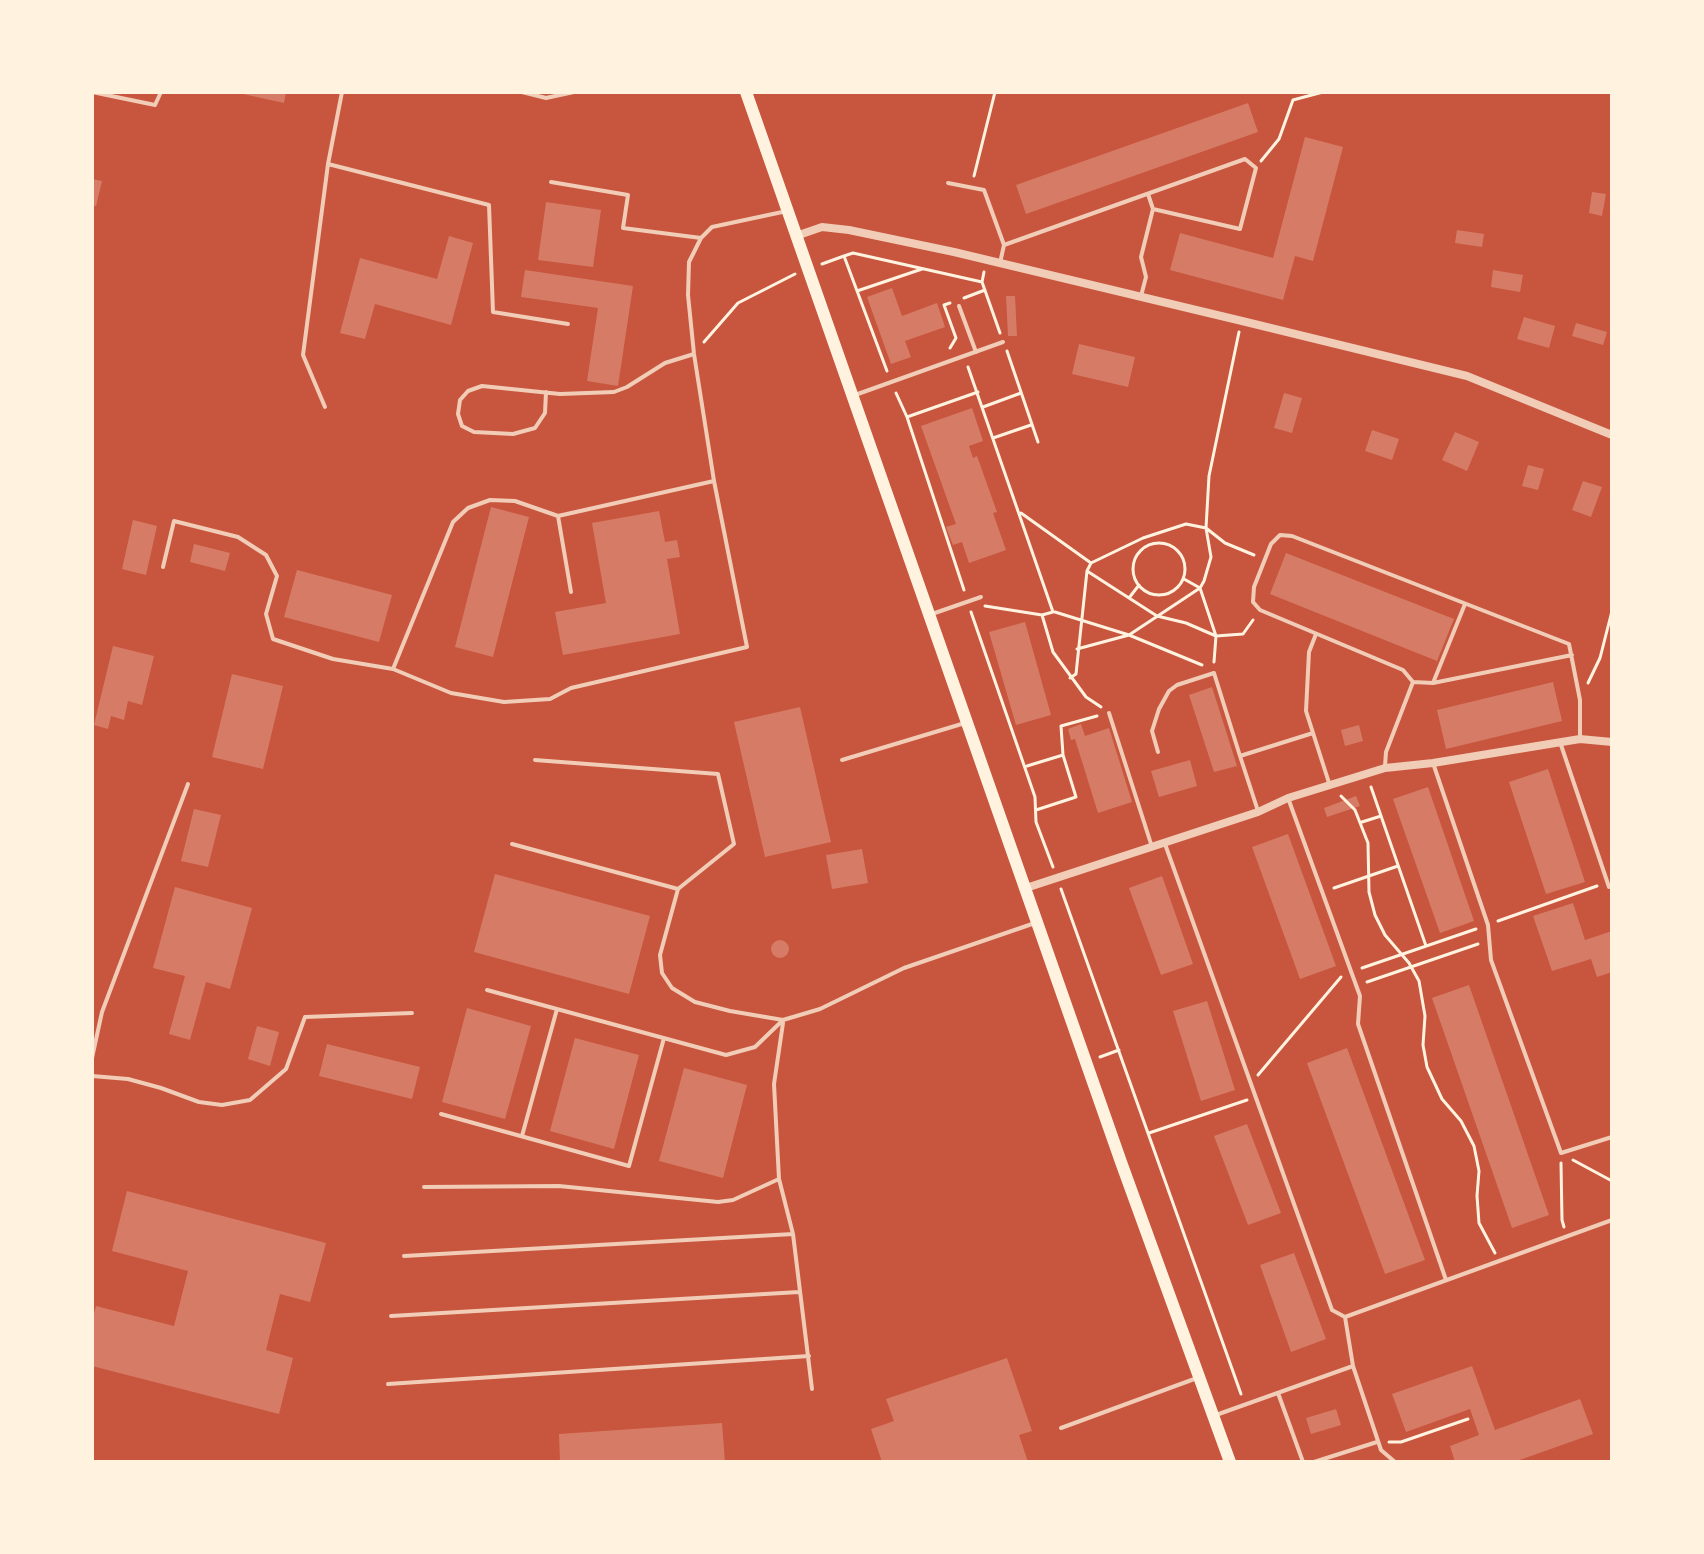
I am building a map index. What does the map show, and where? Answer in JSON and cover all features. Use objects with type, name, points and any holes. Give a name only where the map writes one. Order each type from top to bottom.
[{"type":"main road","points":[[746,92],[1230,1462]]},
{"type":"street","points":[[796,236],[822,227],[849,230],[1141,296],[1467,376],[1612,435]]},
{"type":"street","points":[[1026,888],[1385,768],[1580,739],[1612,742]]},
{"type":"lane","points":[[92,92],[155,105],[161,92]]},
{"type":"lane","points":[[325,407],[303,355],[328,164],[342,92]]},
{"type":"lane","points":[[522,92],[546,98],[574,92]]},
{"type":"lane","points":[[1004,245],[1245,159],[1256,168],[1240,229],[1153,209]]},
{"type":"lane","points":[[328,164],[489,205],[493,312],[568,324]]},
{"type":"lane","points":[[551,182],[628,195],[623,228],[701,238]]},
{"type":"lane","points":[[948,183],[984,190],[1004,245],[1000,263]]},
{"type":"lane","points":[[1141,296],[1146,277],[1141,257],[1153,209],[1147,194]]},
{"type":"lane","points":[[163,567],[174,521],[238,537],[266,555],[277,576],[266,614],[273,639],[333,659],[393,669],[451,693],[504,702],[550,699],[571,688],[747,647],[714,481],[694,354],[688,295],[689,262],[701,238],[712,227],[787,211]]},
{"type":"lane","points":[[959,306],[976,352]]},
{"type":"lane","points":[[853,396],[1003,342]]},
{"type":"lane","points":[[546,392],[545,413],[535,428],[513,434],[474,432],[462,426],[458,414],[460,400],[468,391],[482,386],[546,392],[614,392],[665,363],[694,354]]},
{"type":"lane","points":[[393,669],[453,522],[468,508],[490,500],[515,501],[558,516],[714,481]]},
{"type":"lane","points":[[558,516],[571,592]]},
{"type":"lane","points":[[1572,655],[1433,683],[1413,682],[1403,670],[1260,610],[1253,602],[1254,587],[1271,544],[1280,535],[1292,536],[1569,644],[1572,655],[1580,700],[1580,739]]},
{"type":"lane","points":[[930,615],[981,597]]},
{"type":"lane","points":[[1433,683],[1465,604]]},
{"type":"lane","points":[[1316,634],[1309,652],[1306,711],[1330,786]]},
{"type":"lane","points":[[1158,752],[1152,731],[1169,691],[1177,685],[1214,673],[1258,812]]},
{"type":"lane","points":[[1385,768],[1386,752],[1413,682]]},
{"type":"lane","points":[[1109,713],[1152,847]]},
{"type":"lane","points":[[842,760],[968,722]]},
{"type":"lane","points":[[1240,756],[1313,733]]},
{"type":"lane","points":[[1560,742],[1608,884]]},
{"type":"lane","points":[[535,760],[718,774],[734,844],[678,889],[660,955],[662,973],[672,988],[695,1002],[783,1020],[820,1009],[904,968],[1037,922]]},
{"type":"lane","points":[[1433,763],[1488,925],[1491,960],[1561,1153],[1612,1137]]},
{"type":"lane","points":[[92,1058],[102,1012],[188,784]]},
{"type":"lane","points":[[1288,798],[1352,971],[1360,996],[1358,1024],[1446,1280]]},
{"type":"lane","points":[[1165,843],[1332,1310],[1345,1317],[1612,1220]]},
{"type":"lane","points":[[512,844],[678,889]]},
{"type":"lane","points":[[487,990],[726,1055],[755,1047],[783,1020]]},
{"type":"lane","points":[[522,1136],[557,1009]]},
{"type":"lane","points":[[92,1076],[128,1079],[210,1104],[250,1100],[286,1069],[305,1017],[412,1013]]},
{"type":"lane","points":[[783,1020],[774,1084],[779,1179],[793,1234],[812,1389]]},
{"type":"lane","points":[[441,1114],[629,1166],[664,1038]]},
{"type":"lane","points":[[424,1187],[559,1186],[718,1202],[733,1200],[779,1179]]},
{"type":"lane","points":[[404,1256],[793,1234]]},
{"type":"lane","points":[[391,1316],[799,1292]]},
{"type":"lane","points":[[1345,1317],[1353,1366],[1378,1442],[1383,1455],[1395,1462]]},
{"type":"lane","points":[[388,1384],[809,1356]]},
{"type":"lane","points":[[1214,1416],[1353,1366]]},
{"type":"lane","points":[[1061,1428],[1199,1377]]},
{"type":"lane","points":[[1278,1393],[1303,1462]]},
{"type":"lane","points":[[1314,1462],[1378,1442]]},
{"type":"path","points":[[972,187],[995,92]]},
{"type":"path","points":[[1256,168],[1279,139],[1293,100],[1323,92]]},
{"type":"path","points":[[819,265],[853,253],[982,282]]},
{"type":"path","points":[[844,256],[907,417],[1035,797],[1036,822],[1245,1405]]},
{"type":"path","points":[[857,291],[924,268]]},
{"type":"path","points":[[694,354],[738,303],[799,272]]},
{"type":"path","points":[[950,348],[956,338],[944,305],[985,290]]},
{"type":"path","points":[[1077,649],[1129,635],[1200,588],[1211,557],[1206,528],[1209,476],[1242,321]]},
{"type":"path","points":[[964,356],[1053,612]]},
{"type":"path","points":[[907,417],[978,392]]},
{"type":"path","points":[[983,407],[1021,393]]},
{"type":"path","points":[[993,438],[1032,424]]},
{"type":"path","points":[[1019,511],[1091,563]]},
{"type":"path","points":[[1070,678],[1076,674],[1087,571],[1091,563],[1143,538],[1186,524],[1206,528],[1225,543],[1265,560]]},
{"type":"path","points":[[1143,538],[1147,546]]},
{"type":"path","points":[[1165,543],[1180,553],[1185,561],[1184,579],[1172,592],[1163,595],[1146,591],[1139,585],[1133,568],[1135,559],[1147,546],[1165,543]]},
{"type":"path","points":[[1087,571],[1157,616],[1186,623],[1216,636],[1243,634],[1260,610]]},
{"type":"path","points":[[984,605],[1042,615],[1053,612],[1129,635],[1213,669],[1216,636],[1200,588],[1184,579]]},
{"type":"path","points":[[1129,598],[1139,585]]},
{"type":"path","points":[[1580,700],[1600,658],[1612,611]]},
{"type":"path","points":[[1042,615],[1053,652],[1070,678],[1086,697],[1109,713]]},
{"type":"path","points":[[1036,810],[1076,797],[1063,755],[1061,726],[1109,713]]},
{"type":"path","points":[[1025,767],[1063,755]]},
{"type":"path","points":[[1330,786],[1355,810],[1362,823],[1368,843],[1371,904],[1379,925],[1412,967],[1419,981],[1423,1001],[1424,1057],[1442,1099],[1461,1121],[1474,1146],[1479,1171],[1476,1210],[1479,1223],[1499,1261]]},
{"type":"path","points":[[1371,787],[1426,946]]},
{"type":"path","points":[[1362,823],[1381,816]]},
{"type":"path","points":[[1344,885],[1398,866]]},
{"type":"path","points":[[1250,1084],[1337,979],[1352,971],[1608,884]]},
{"type":"path","points":[[1356,985],[1489,940]]},
{"type":"path","points":[[1149,1133],[1250,1099]]},
{"type":"path","points":[[1567,1236],[1562,1220],[1561,1153],[1612,1181]]},
{"type":"path","points":[[1378,1442],[1401,1442],[1468,1419]]},
{"type":"building","points":[[234,92],[286,92],[284,103]]},
{"type":"building","points":[[1248,103],[1258,132],[1026,214],[1016,185]]},
{"type":"building","points":[[1305,137],[1343,147],[1313,261],[1295,256],[1283,300],[1170,270],[1180,233],[1273,258]]},
{"type":"building","points":[[92,179],[102,181],[96,206],[92,205]]},
{"type":"building","points":[[1592,192],[1606,194],[1602,216],[1589,213]]},
{"type":"building","points":[[546,202],[601,210],[593,267],[538,260]]},
{"type":"building","points":[[1457,230],[1484,234],[1482,247],[1455,243]]},
{"type":"building","points":[[449,236],[473,243],[451,325],[375,304],[365,339],[340,333],[360,258],[437,279]]},
{"type":"building","points":[[525,270],[633,286],[618,386],[587,381],[598,308],[521,297]]},
{"type":"building","points":[[1493,270],[1523,275],[1520,292],[1491,287]]},
{"type":"building","points":[[892,288],[902,316],[937,303],[945,327],[905,341],[911,357],[891,364],[867,297]]},
{"type":"building","points":[[1006,296],[1015,296],[1017,336],[1008,336]]},
{"type":"building","points":[[1524,317],[1555,326],[1549,348],[1517,339]]},
{"type":"building","points":[[1576,323],[1607,332],[1603,345],[1572,336]]},
{"type":"building","points":[[1079,344],[1135,357],[1128,387],[1072,374]]},
{"type":"building","points":[[1284,393],[1302,398],[1292,433],[1274,428]]},
{"type":"building","points":[[972,408],[983,441],[969,446],[973,458],[977,456],[997,512],[993,513],[1006,550],[969,563],[962,542],[953,545],[946,527],[956,524],[921,426]]},
{"type":"building","points":[[1372,430],[1399,439],[1392,460],[1365,451]]},
{"type":"building","points":[[1455,432],[1479,442],[1467,471],[1442,460]]},
{"type":"building","points":[[1528,465],[1544,469],[1538,490],[1522,486]]},
{"type":"building","points":[[1583,481],[1602,487],[1591,517],[1572,510]]},
{"type":"building","points":[[491,507],[529,517],[493,657],[455,647]]},
{"type":"building","points":[[659,511],[665,542],[677,540],[680,557],[667,559],[680,634],[563,655],[555,612],[606,603],[592,523]]},
{"type":"building","points":[[133,520],[157,526],[146,575],[122,569]]},
{"type":"building","points":[[194,544],[230,553],[225,571],[190,562]]},
{"type":"building","points":[[1286,553],[1454,619],[1437,661],[1270,594]]},
{"type":"building","points":[[297,570],[392,595],[379,642],[284,617]]},
{"type":"building","points":[[1025,622],[1051,715],[1016,725],[989,632]]},
{"type":"building","points":[[113,646],[154,656],[142,705],[128,701],[124,720],[111,716],[108,729],[94,725]]},
{"type":"building","points":[[232,674],[283,686],[263,769],[212,757]]},
{"type":"building","points":[[1553,682],[1562,721],[1446,749],[1437,710]]},
{"type":"building","points":[[1212,687],[1237,766],[1214,772],[1189,695]]},
{"type":"building","points":[[800,707],[831,842],[765,857],[734,722]]},
{"type":"building","points":[[1081,724],[1085,736],[1109,728],[1132,802],[1098,813],[1075,739],[1071,740],[1068,729]]},
{"type":"building","points":[[1359,725],[1363,741],[1345,746],[1341,730]]},
{"type":"building","points":[[1190,760],[1197,786],[1159,797],[1151,771]]},
{"type":"building","points":[[1548,769],[1585,882],[1546,894],[1509,782]]},
{"type":"building","points":[[1428,787],[1474,921],[1440,933],[1393,799]]},
{"type":"building","points":[[1356,796],[1360,806],[1327,817],[1324,808]]},
{"type":"building","points":[[194,809],[221,815],[208,867],[181,861]]},
{"type":"building","points":[[1288,834],[1336,966],[1300,979],[1252,847]]},
{"type":"building","points":[[862,849],[868,883],[832,889],[826,855]]},
{"type":"building","points":[[495,874],[650,916],[629,994],[474,952]]},
{"type":"building","points":[[1162,876],[1193,964],[1161,975],[1129,888]]},
{"type":"building","points":[[175,887],[252,908],[230,989],[206,982],[190,1040],[169,1034],[185,976],[153,968]]},
{"type":"building","points":[[1573,903],[1585,940],[1612,931],[1612,972],[1597,977],[1591,959],[1552,971],[1533,916]]},
{"type":"building","points":[[776,940],[784,940],[789,949],[787,956],[776,958],[771,953],[771,945]]},
{"type":"building","points":[[1469,985],[1549,1215],[1512,1228],[1432,998]]},
{"type":"building","points":[[1207,1001],[1235,1090],[1201,1101],[1173,1011]]},
{"type":"building","points":[[467,1008],[531,1026],[505,1119],[442,1102]]},
{"type":"building","points":[[257,1026],[279,1032],[270,1066],[248,1059]]},
{"type":"building","points":[[575,1038],[639,1055],[614,1149],[550,1131]]},
{"type":"building","points":[[327,1044],[420,1067],[412,1099],[319,1076]]},
{"type":"building","points":[[1347,1048],[1425,1260],[1385,1274],[1307,1063]]},
{"type":"building","points":[[684,1068],[747,1085],[723,1178],[659,1161]]},
{"type":"building","points":[[1247,1124],[1281,1213],[1248,1225],[1214,1136]]},
{"type":"building","points":[[127,1191],[326,1243],[310,1302],[280,1294],[266,1350],[293,1358],[279,1414],[92,1366],[92,1321],[96,1306],[174,1326],[188,1271],[112,1251]]},
{"type":"building","points":[[1294,1253],[1326,1339],[1291,1352],[1260,1265]]},
{"type":"building","points":[[1007,1358],[1032,1431],[1019,1435],[1028,1462],[882,1462],[871,1429],[894,1421],[886,1399]]},
{"type":"building","points":[[1472,1366],[1495,1430],[1580,1399],[1593,1434],[1514,1462],[1455,1462],[1450,1446],[1479,1435],[1470,1409],[1406,1432],[1392,1394]]},
{"type":"building","points":[[1336,1409],[1341,1425],[1311,1434],[1306,1418]]},
{"type":"building","points":[[722,1423],[725,1462],[560,1462],[559,1434]]}]
